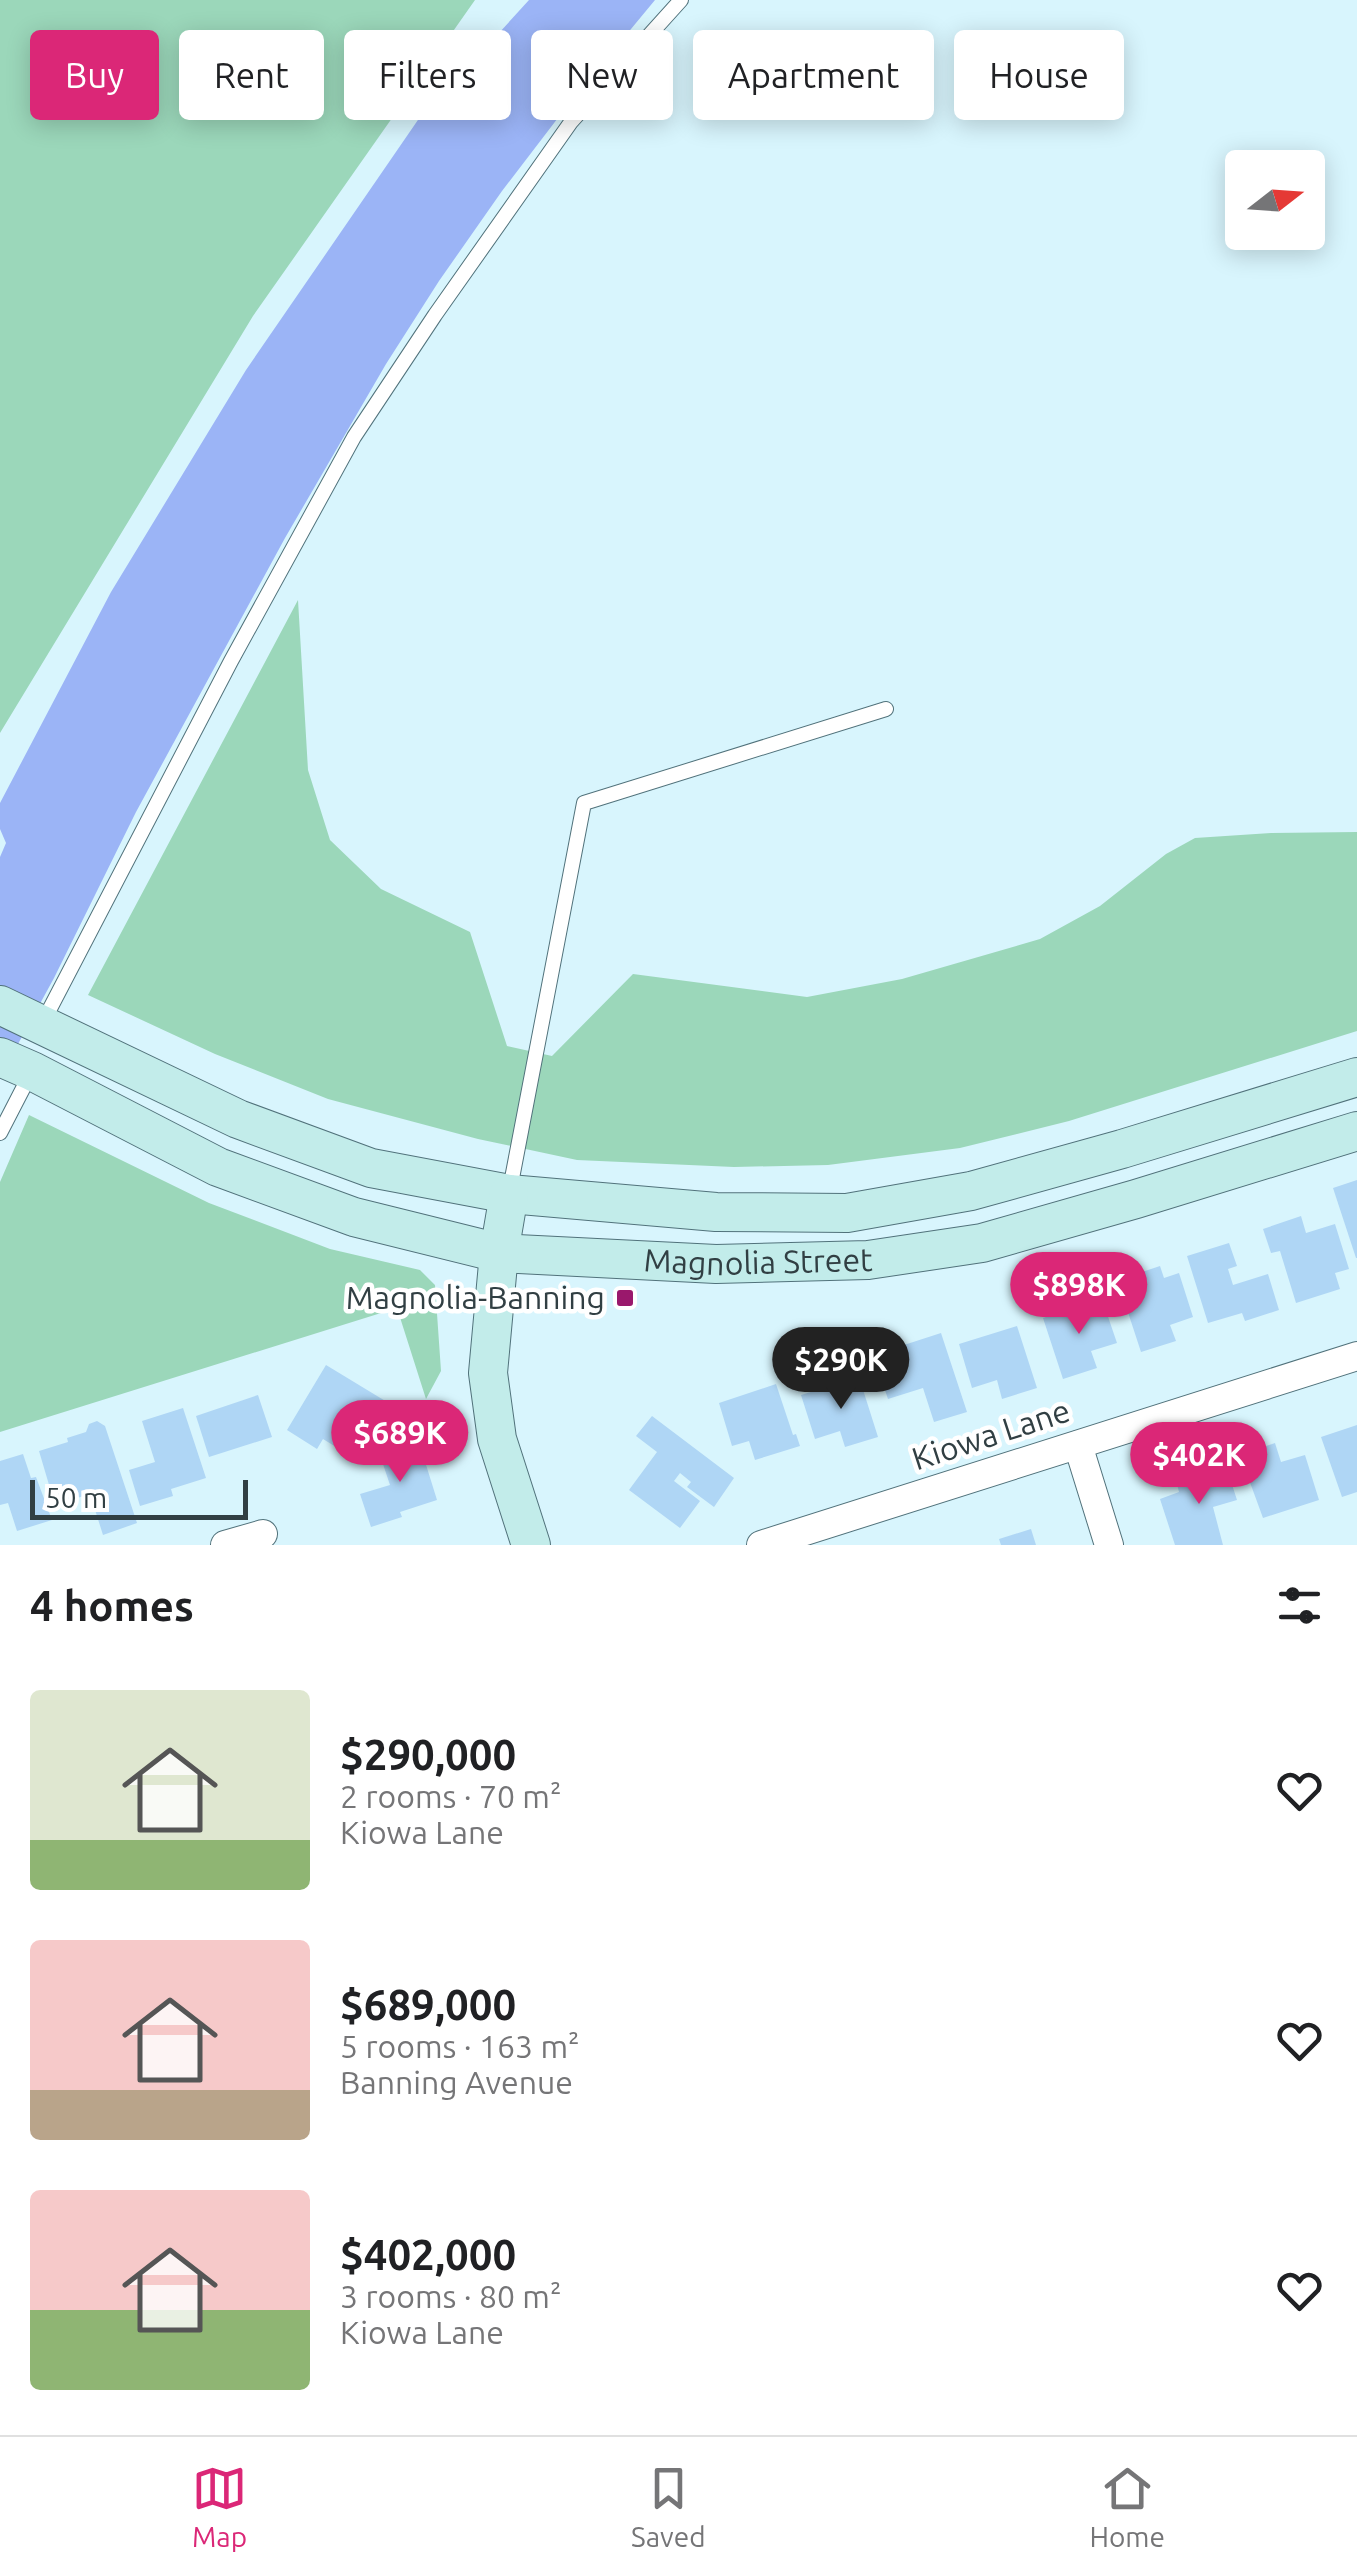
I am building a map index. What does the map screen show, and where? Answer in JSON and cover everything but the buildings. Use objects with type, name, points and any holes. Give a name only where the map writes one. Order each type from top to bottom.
[{"type":"main road","name":"Magnolia Street","points":[[0,1006],[238,1119],[371,1168],[509,1194],[716,1212],[847,1213],[971,1191],[1357,1077]]},
{"type":"main road","name":"Magnolia Street","points":[[28,1070],[218,1167],[354,1217],[499,1253],[716,1264],[868,1260],[982,1242],[1357,1131]]},
{"type":"main road","points":[[509,1194],[499,1253],[488,1373],[496,1439],[530,1545]]},
{"type":"street","name":"Kiowa Lane","points":[[761,1545],[1357,1356]]},
{"type":"street","points":[[1078,1444],[1109,1545]]},
{"type":"street","points":[[225,1545],[263,1534]]},
{"type":"lane","points":[[58,1034],[231,661],[354,437],[571,122],[681,0]]},
{"type":"lane","points":[[509,1194],[584,804],[886,709]]},
{"type":"lane","points":[[0,1132],[28,1070]]},
{"type":"green space","points":[[0,0],[475,0],[454,30],[344,30],[344,120],[391,120],[253,316],[0,733]]},
{"type":"green space","points":[[298,600],[308,770],[330,840],[381,889],[470,932],[507,1046],[552,1056],[633,974],[807,997],[902,979],[1040,939],[1100,906],[1166,854],[1195,838],[1271,833],[1357,832],[1357,1031],[1069,1121],[960,1148],[828,1165],[734,1167],[577,1160],[478,1139],[328,1099],[215,1054],[88,995]]},
{"type":"green space","points":[[29,1115],[209,1203],[330,1249],[420,1270],[435,1285],[441,1371],[426,1399],[397,1308],[0,1432],[0,1182]]},
{"type":"water","points":[[529,0],[655,0],[630,30],[531,30],[531,120],[556,120],[439,281],[386,364],[285,538],[136,812],[0,1077],[0,857],[6,843],[0,829],[0,803],[111,592],[246,370],[418,120],[511,120],[511,30],[502,30]]},
{"type":"place","name":"Magnolia-Banning","points":[[625,1298]]}]
